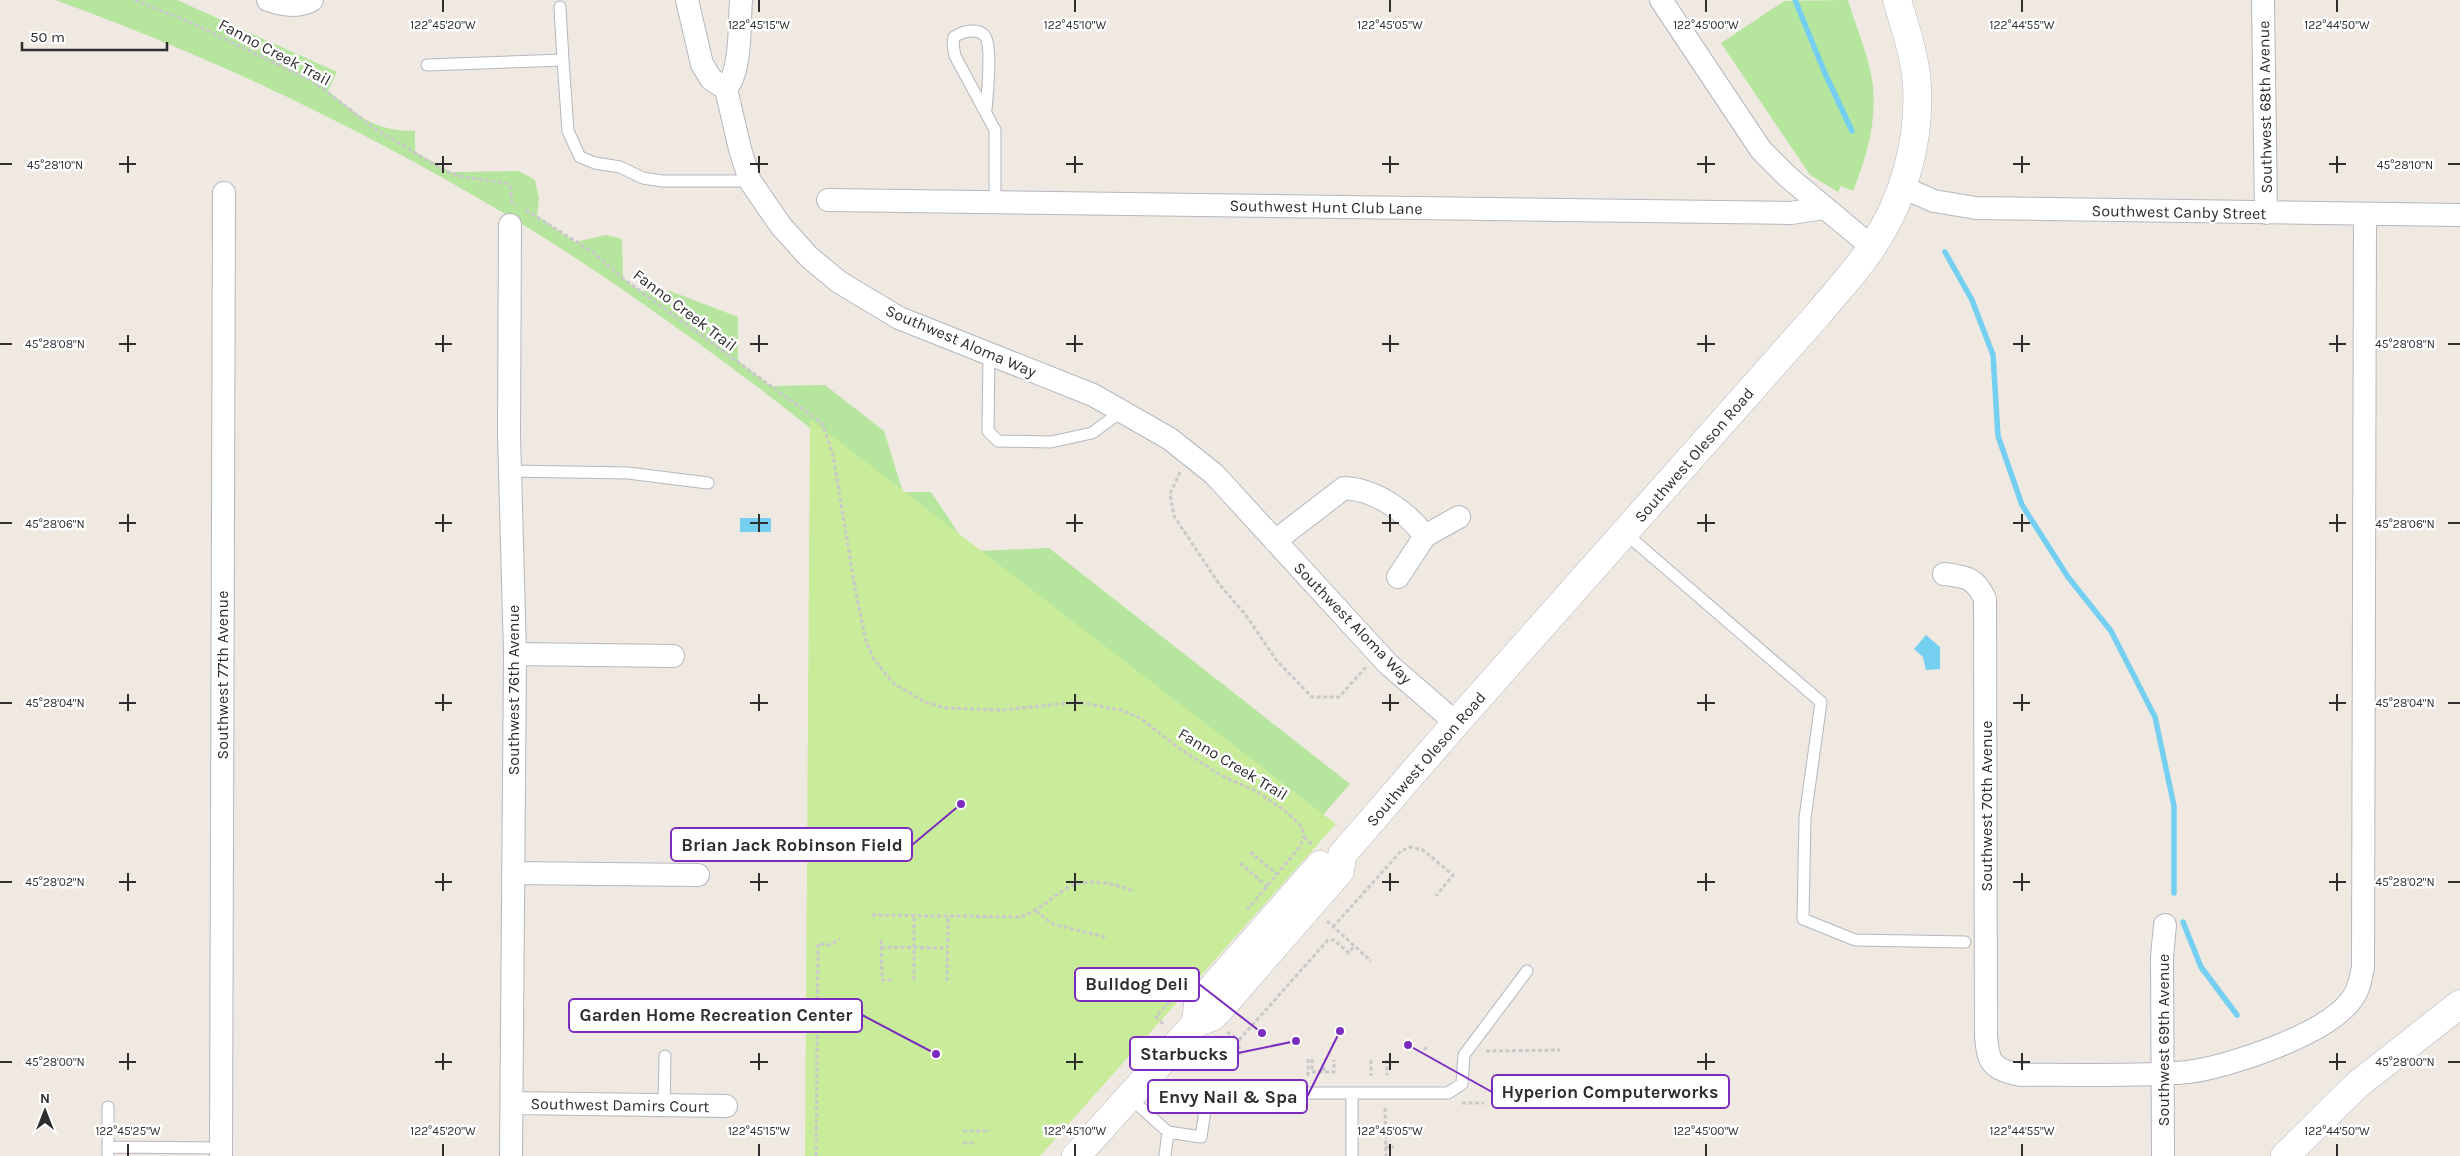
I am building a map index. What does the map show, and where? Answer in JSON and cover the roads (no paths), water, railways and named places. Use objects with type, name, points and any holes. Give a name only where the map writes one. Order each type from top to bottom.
[{"type":"main road","name":"Southwest Oleson Road","points":[[1076,1156],[1196,1023],[1198,1004],[1328,856],[1342,855],[1456,723],[1820,312],[1872,247],[1889,218],[1902,187],[1911,154],[1917,118],[1917,84],[1908,38],[1897,0]]},
{"type":"main road","points":[[2284,1156],[2357,1085],[2460,1004]]},
{"type":"street","points":[[268,0],[279,4],[294,5],[312,0]]},
{"type":"street","points":[[687,0],[702,64],[711,80],[726,88],[732,81],[736,67],[741,0]]},
{"type":"street","points":[[1661,0],[1761,150],[1788,177],[1872,247]]},
{"type":"street","name":"Southwest 68th Avenue","points":[[2263,0],[2266,213]]},
{"type":"street","name":"Southwest Aloma Way","points":[[726,88],[740,149],[750,181],[790,237],[839,282],[899,318],[1093,395],[1170,439],[1214,474],[1379,654],[1456,723]]},
{"type":"street","name":"Southwest Canby Street","points":[[1902,187],[1934,201],[1976,208],[2460,215]]},
{"type":"street","name":"Southwest 77th Avenue","points":[[221,1152],[224,193]]},
{"type":"street","name":"Southwest Hunt Club Lane","points":[[828,200],[1791,213],[1824,208]]},
{"type":"street","points":[[2164,1072],[2189,1072],[2250,1056],[2275,1047],[2323,1024],[2351,1001],[2360,980],[2364,946],[2363,405],[2365,215]]},
{"type":"street","name":"Southwest 76th Avenue","points":[[510,225],[510,471],[514,654],[513,1103],[511,1156]]},
{"type":"street","points":[[1275,541],[1344,488],[1358,488],[1370,493],[1410,518],[1425,536]]},
{"type":"street","points":[[1398,577],[1425,536],[1459,517]]},
{"type":"street","name":"Southwest 70th Avenue","points":[[1944,574],[1967,577],[1979,586],[1985,599],[1986,1035],[1988,1057],[1992,1064],[2004,1071],[2021,1075],[2164,1072]]},
{"type":"street","points":[[514,654],[673,656]]},
{"type":"street","points":[[513,873],[698,875]]},
{"type":"street","name":"Southwest 69th Avenue","points":[[2163,1156],[2162,976],[2165,925]]},
{"type":"street","name":"Southwest Damirs Court","points":[[513,1103],[726,1106]]},
{"type":"lane","points":[[560,7],[568,131],[580,157],[595,164],[620,167],[643,178],[662,181],[750,181]]},
{"type":"lane","points":[[986,110],[987,40],[984,35],[977,31],[960,33],[954,37],[952,44],[955,56],[986,110],[996,137],[994,202]]},
{"type":"lane","points":[[427,65],[562,60]]},
{"type":"lane","points":[[989,354],[988,431],[998,441],[1051,442],[1092,434],[1122,410]]},
{"type":"lane","points":[[510,471],[628,473],[708,483]]},
{"type":"lane","points":[[1626,533],[1821,702],[1805,818],[1804,919],[1855,940],[1965,942]]},
{"type":"lane","points":[[1129,1097],[1168,1132],[1201,1137],[1206,1104],[1215,1093],[1448,1093],[1462,1084],[1464,1055],[1527,971]]},
{"type":"lane","points":[[664,1105],[665,1056]]},
{"type":"lane","points":[[1352,1093],[1352,1156]]},
{"type":"lane","points":[[108,1107],[108,1152],[221,1152]]},
{"type":"lane","points":[[1165,1156],[1168,1132]]},
{"type":"water","points":[[740,518],[771,518],[771,532],[740,532]]},
{"type":"water","points":[[1926,635],[1940,647],[1940,669],[1926,670],[1923,657],[1914,649]]},
{"type":"waterway","points":[[1795,0],[1824,71],[1852,131]]},
{"type":"waterway","points":[[1945,252],[1972,300],[1993,355],[1998,436],[2022,505],[2068,577],[2111,631],[2155,717],[2174,806],[2174,893]]},
{"type":"waterway","points":[[2183,922],[2201,967],[2237,1015]]},
{"type":"place","name":"Brian Jack Robinson Field","points":[[961,804]]},
{"type":"place","name":"Envy Nail & Spa","points":[[1340,1031]]},
{"type":"place","name":"Bulldog Deli","points":[[1262,1033]]},
{"type":"place","name":"Starbucks","points":[[1296,1041]]},
{"type":"place","name":"Hyperion Computerworks","points":[[1408,1045]]},
{"type":"place","name":"Garden Home Recreation Center","points":[[936,1054]]}]
